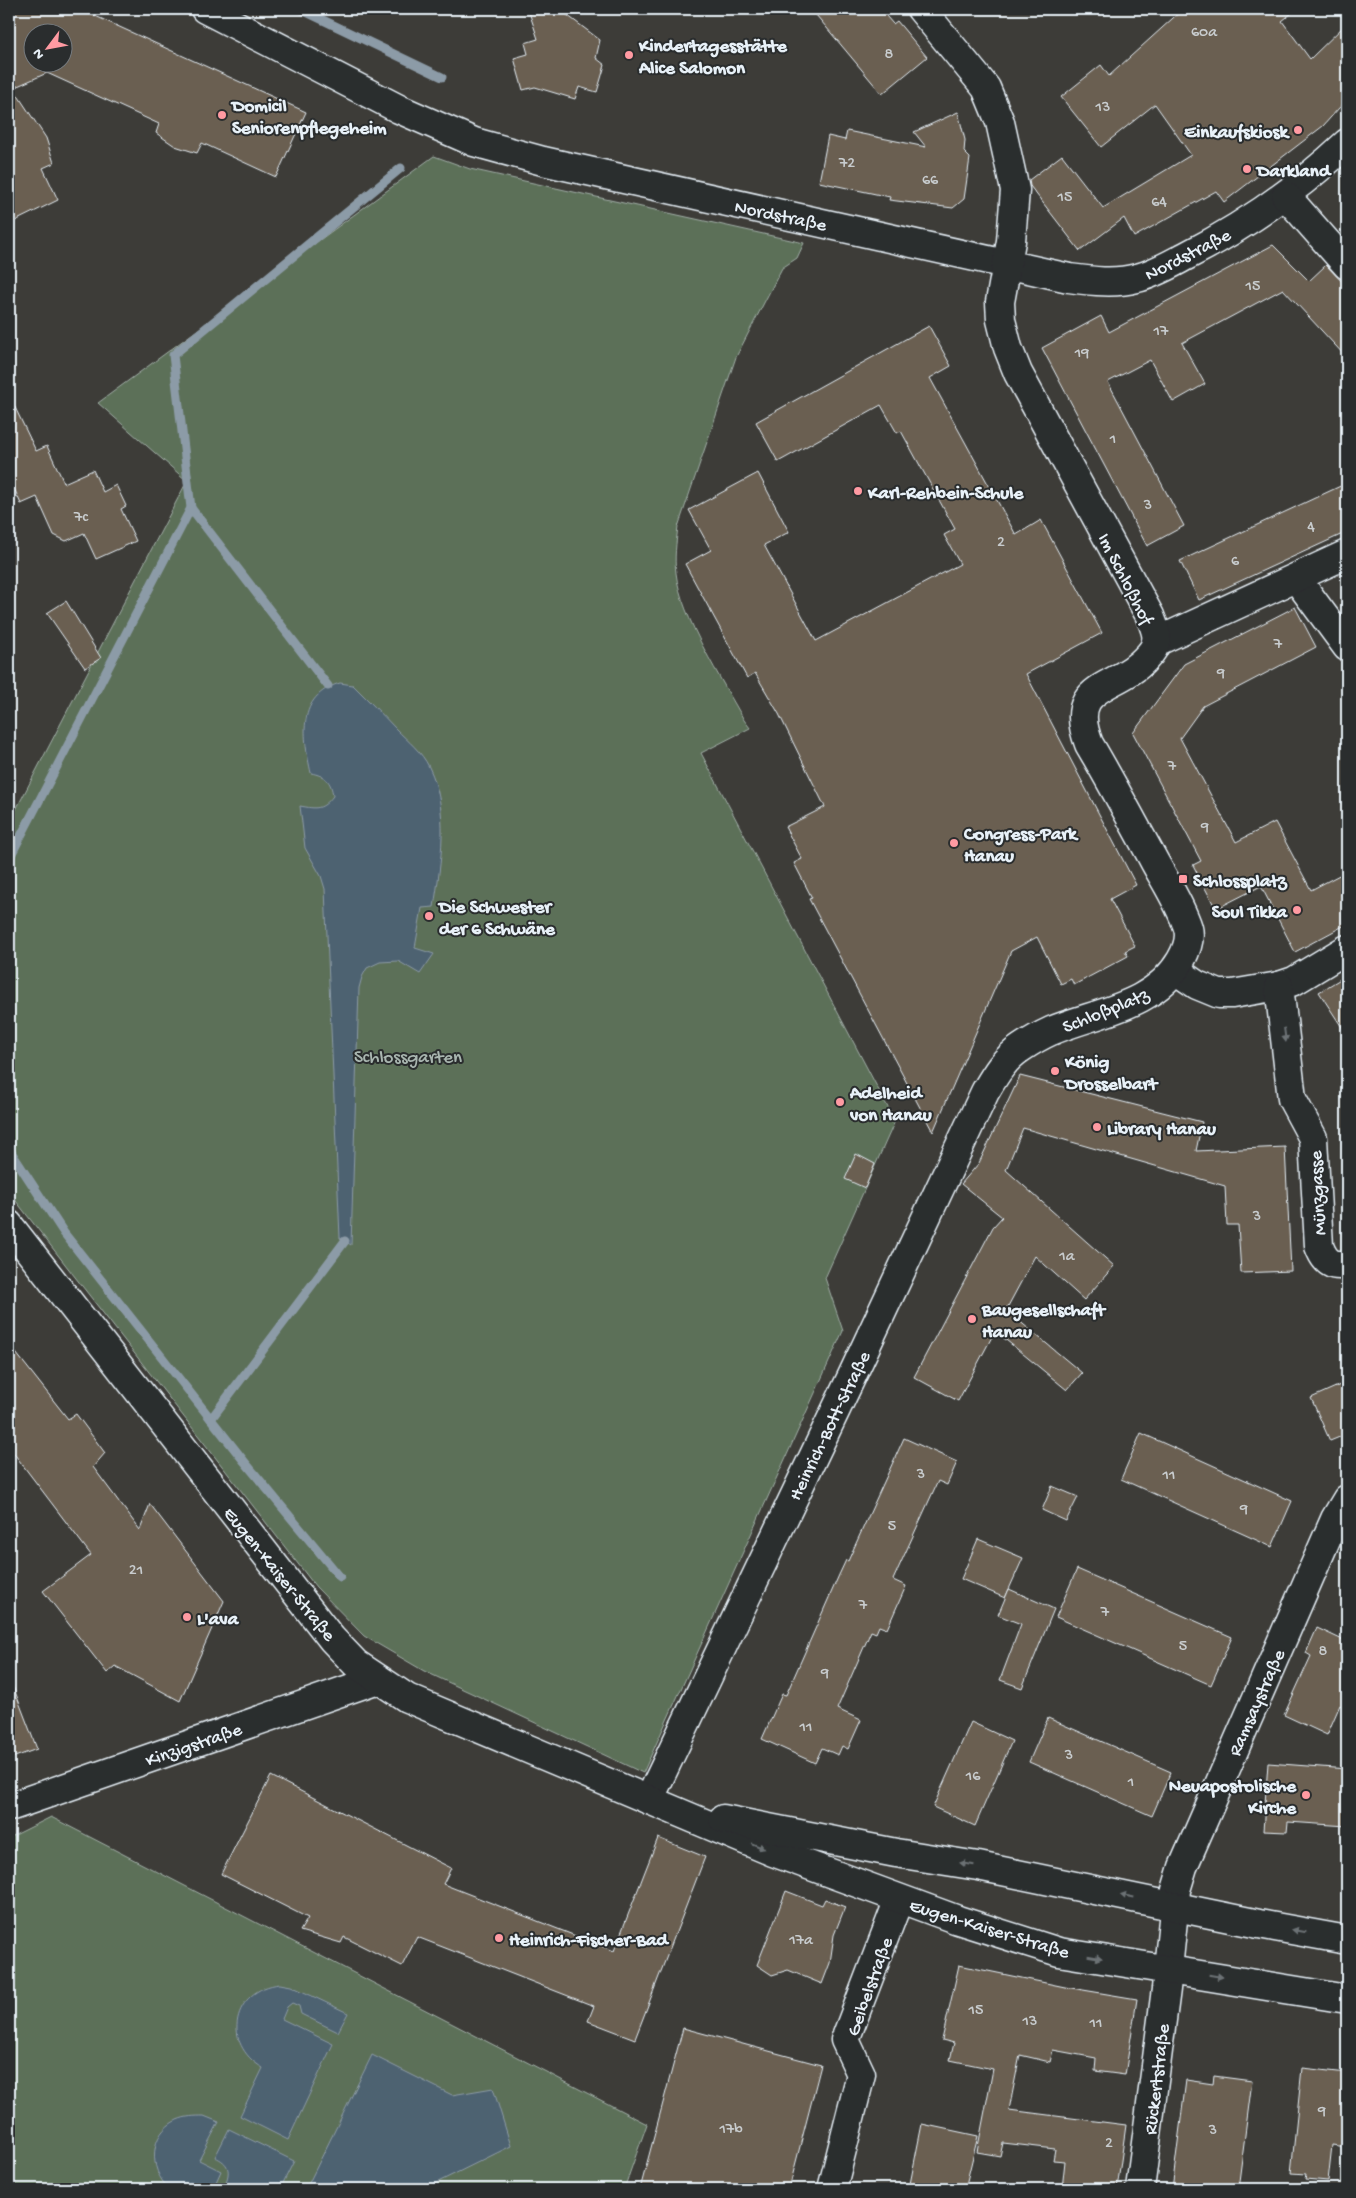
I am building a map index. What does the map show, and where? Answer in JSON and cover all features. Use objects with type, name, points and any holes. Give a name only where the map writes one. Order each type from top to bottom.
[{"type":"street","name":"Nordstraße","points":[[205,9],[399,109],[474,142],[551,163],[1008,265],[1090,281],[1110,282],[1138,278],[1224,237],[1286,196],[1347,143]]},
{"type":"street","name":"Im Schloßhof","points":[[921,9],[986,88],[1000,122],[1014,190],[1008,265],[1000,302],[1001,320],[1008,348],[1023,382],[1150,616],[1156,642],[1152,652],[1142,663],[1098,689],[1087,699],[1082,727],[1089,744],[1176,899],[1188,930],[1188,942],[1185,952],[1175,970]]},
{"type":"street","points":[[1286,196],[1347,265]]},
{"type":"street","points":[[1156,642],[1347,554]]},
{"type":"street","points":[[1296,578],[1347,647]]},
{"type":"street","points":[[1175,970],[1197,985],[1219,994],[1279,986],[1305,975],[1347,949]]},
{"type":"street","name":"Schloßplatz","points":[[1013,1054],[1050,1032],[1111,1011],[1139,998],[1159,986],[1175,970]]},
{"type":"street","name":"Münzgasse","points":[[1279,986],[1292,1099],[1313,1138],[1319,1246],[1322,1255],[1329,1264],[1340,1266],[1347,1264]]},
{"type":"street","name":"Heinrich-Bott-Straße","points":[[649,1800],[851,1378],[985,1092],[998,1070],[1013,1054]]},
{"type":"street","name":"Eugen-Kaiser-Straße","points":[[9,1225],[310,1611],[356,1664],[407,1698],[773,1852],[899,1899],[1059,1952],[1168,1968],[1347,1999]]},
{"type":"street","name":"Ramsaystraße","points":[[1168,1968],[1176,1890],[1189,1852],[1335,1519],[1347,1499]]},
{"type":"street","name":"Kinzigstraße","points":[[9,1808],[378,1679]]},
{"type":"street","name":"Eugen-Kaiser-Straße","points":[[649,1800],[718,1818],[896,1853],[978,1866],[1259,1924],[1347,1940]]},
{"type":"street","name":"Geibelstraße","points":[[832,2189],[861,2074],[845,2040],[899,1899]]},
{"type":"street","name":"Rückertstraße","points":[[1140,2189],[1168,1968]]},
{"type":"green space","name":"Schlossgarten","points":[[434,156],[470,169],[804,243],[797,258],[782,268],[736,357],[678,527],[675,556],[676,573],[679,590],[694,628],[714,668],[750,728],[701,753],[895,1121],[825,1278],[843,1331],[643,1773],[424,1671],[364,1636],[316,1587],[9,1192],[9,823],[187,481],[98,403]]},
{"type":"green space","points":[[51,1817],[647,2124],[624,2189],[9,2189],[9,1838]]},
{"type":"water","points":[[340,683],[353,685],[423,756],[436,784],[442,818],[441,854],[434,907],[422,908],[415,948],[434,954],[420,974],[398,961],[380,962],[367,968],[359,988],[351,1245],[340,1238],[325,889],[321,876],[305,848],[300,806],[319,807],[326,804],[333,796],[329,782],[311,773],[305,732],[309,708],[316,697],[326,689]]},
{"type":"water","points":[[280,1984],[291,1986],[348,2013],[338,2032],[301,2014],[299,2006],[292,2003],[287,2007],[282,2019],[333,2044],[288,2140],[240,2116],[263,2068],[250,2058],[241,2045],[237,2032],[238,2019],[242,2006],[251,1996],[264,1988]]},
{"type":"water","points":[[372,2055],[452,2095],[493,2088],[511,2146],[424,2189],[306,2189]]},
{"type":"water","points":[[204,2116],[219,2122],[199,2160],[221,2171],[213,2189],[169,2189],[157,2172],[155,2162],[157,2142],[161,2133],[177,2120],[187,2117]]},
{"type":"water","points":[[229,2129],[294,2161],[280,2189],[236,2189],[225,2184],[228,2168],[215,2157]]},
{"type":"building","name":"Domicil Seniorenpflegeheim","points":[[9,9],[80,9],[306,112],[276,177],[202,143],[197,153],[175,146],[156,133],[159,124],[47,73],[13,88],[46,138],[54,163],[43,168],[58,200],[9,224]]},
{"type":"building","points":[[528,9],[559,9],[600,40],[596,58],[605,65],[597,92],[579,87],[575,99],[535,87],[523,90],[514,58],[528,54],[525,43],[538,39]]},
{"type":"building","points":[[811,9],[880,9],[893,24],[897,21],[927,57],[882,94]]},
{"type":"building","points":[[1183,9],[1297,9],[1282,21],[1310,59],[1347,23],[1347,99],[1323,126],[1224,202],[1216,191],[1134,237],[1124,218],[1080,251],[1030,186],[1029,180],[1062,155],[1103,208],[1191,155],[1155,104],[1101,147],[1061,97],[1101,65],[1109,76]]},
{"type":"building","points":[[958,112],[965,140],[964,152],[970,158],[964,199],[953,208],[889,200],[890,197],[819,182],[828,136],[845,140],[847,131],[926,147],[914,132]]},
{"type":"building","points":[[1273,245],[1309,281],[1326,265],[1347,287],[1347,358],[1283,289],[1182,343],[1205,384],[1173,402],[1150,360],[1108,382],[1184,526],[1147,546],[1042,348],[1101,316],[1109,332]]},
{"type":"building","points":[[929,326],[951,366],[930,378],[1016,535],[1041,520],[1102,633],[1026,674],[1136,885],[1110,899],[1135,946],[1125,951],[1128,956],[1074,985],[1071,979],[1061,984],[1037,937],[1011,951],[933,1132],[809,899],[812,898],[794,863],[802,859],[785,827],[825,807],[779,714],[755,673],[747,678],[685,564],[711,550],[689,510],[758,473],[789,532],[764,545],[816,641],[960,564],[944,535],[955,529],[901,431],[897,433],[881,405],[778,462],[756,422]]},
{"type":"building","points":[[9,395],[36,451],[47,446],[64,483],[93,470],[103,492],[116,485],[126,506],[121,509],[136,541],[96,559],[84,533],[66,541],[54,535],[37,497],[21,504],[9,477]]},
{"type":"building","points":[[1347,483],[1347,532],[1199,600],[1180,561]]},
{"type":"building","points":[[66,601],[101,658],[85,668],[47,613]]},
{"type":"building","points":[[1295,607],[1316,647],[1203,706],[1180,738],[1236,842],[1275,822],[1311,890],[1347,871],[1347,924],[1295,952],[1261,886],[1216,909],[1193,865],[1201,861],[1133,733],[1184,664]]},
{"type":"building","points":[[1347,975],[1347,1035],[1319,992]]},
{"type":"building","points":[[1020,1076],[1202,1122],[1196,1151],[1285,1147],[1291,1271],[1241,1273],[1238,1225],[1227,1225],[1225,1186],[1023,1128],[1006,1170],[1114,1266],[1084,1300],[1035,1256],[1006,1310],[1082,1373],[1067,1390],[995,1331],[958,1401],[914,1377],[993,1227],[1002,1217],[961,1184],[979,1163]]},
{"type":"building","points":[[856,1154],[875,1164],[865,1188],[845,1179]]},
{"type":"building","points":[[9,1344],[68,1419],[76,1414],[105,1453],[93,1467],[140,1530],[150,1504],[224,1601],[180,1701],[115,1666],[107,1673],[43,1591],[91,1555],[9,1447]]},
{"type":"building","points":[[1347,1382],[1347,1434],[1330,1441],[1311,1398]]},
{"type":"building","points":[[1141,1433],[1292,1501],[1272,1547],[1121,1479]]},
{"type":"building","points":[[904,1438],[957,1462],[947,1485],[938,1481],[893,1580],[906,1586],[887,1629],[879,1626],[876,1633],[871,1631],[837,1709],[861,1720],[848,1749],[842,1746],[838,1755],[822,1748],[815,1763],[762,1739],[782,1694],[786,1695],[839,1575],[846,1560],[848,1561]]},
{"type":"building","points":[[1052,1486],[1078,1497],[1066,1521],[1042,1510]]},
{"type":"building","points":[[978,1539],[1023,1558],[1005,1598],[961,1579]]},
{"type":"building","points":[[1077,1569],[1232,1637],[1211,1685],[1056,1617]]},
{"type":"building","points":[[1009,1589],[1054,1609],[1022,1688],[1000,1680],[1021,1624],[998,1615]]},
{"type":"building","points":[[1317,1628],[1347,1642],[1347,1709],[1340,1705],[1327,1735],[1284,1715],[1311,1656],[1306,1653]]},
{"type":"building","points":[[11,1681],[37,1749],[9,1759],[9,1682]]},
{"type":"building","points":[[1048,1718],[1171,1772],[1152,1816],[1029,1762]]},
{"type":"building","points":[[971,1722],[1012,1741],[975,1826],[933,1807]]},
{"type":"building","name":"Neuapostolische Kirche","points":[[1268,1763],[1347,1769],[1347,1826],[1288,1822],[1287,1832],[1263,1831]]},
{"type":"building","points":[[271,1776],[451,1868],[443,1884],[614,1951],[658,1838],[705,1857],[635,2039],[588,2021],[594,2006],[417,1937],[402,1966],[344,1937],[341,1943],[300,1931],[308,1918],[221,1874]]},
{"type":"building","points":[[786,1891],[822,1905],[825,1899],[845,1907],[834,1935],[830,1963],[822,1984],[788,1970],[772,1975],[757,1965]]},
{"type":"building","points":[[959,1965],[1065,1987],[1137,1999],[1125,2075],[1095,2071],[1096,2058],[1053,2050],[1050,2062],[1020,2055],[1009,2110],[1126,2125],[1117,2189],[1062,2189],[1065,2161],[1053,2160],[1055,2149],[1003,2143],[1000,2156],[977,2152],[993,2069],[950,2060],[954,2043],[942,2040]]},
{"type":"building","points":[[683,2028],[821,2065],[789,2189],[640,2189]]},
{"type":"building","points":[[1302,2068],[1347,2073],[1347,2147],[1332,2145],[1328,2181],[1305,2179],[1306,2174],[1291,2173]]},
{"type":"building","points":[[1214,2076],[1252,2081],[1238,2189],[1172,2189],[1186,2080],[1213,2084]]},
{"type":"building","points":[[922,2124],[978,2136],[965,2189],[909,2189]]},
{"type":"waterway","points":[[300,9],[442,77]]},
{"type":"waterway","points":[[9,859],[191,508],[173,355],[401,168]]},
{"type":"waterway","points":[[191,508],[328,686]]},
{"type":"waterway","points":[[9,1149],[64,1233],[244,1461],[340,1577]]},
{"type":"waterway","points":[[211,1419],[345,1241]]},
{"type":"place","name":"Kindertagesstätte Alice Salomon","points":[[629,55]]},
{"type":"place","name":"Domicil Seniorenpflegeheim","points":[[222,115]]},
{"type":"place","name":"Einkaufskiosk","points":[[1298,130]]},
{"type":"place","name":"Darkland","points":[[1247,169]]},
{"type":"place","name":"Karl-Rehbein-Schule","points":[[858,491]]},
{"type":"place","name":"Congress-Park Hanau","points":[[954,843]]},
{"type":"place","name":"Schlossplatz","points":[[1183,879]]},
{"type":"place","name":"Soul Tikka","points":[[1297,910]]},
{"type":"place","name":"Die Schwester der 6 Schwäne","points":[[429,916]]},
{"type":"place","name":"König Drosselbart","points":[[1055,1071]]},
{"type":"place","name":"Adelheid von Hanau","points":[[840,1102]]},
{"type":"place","name":"Library Hanau","points":[[1097,1127]]},
{"type":"place","name":"Baugesellschaft Hanau","points":[[972,1319]]},
{"type":"place","name":"L'ava","points":[[187,1617]]},
{"type":"place","name":"Neuapostolische Kirche","points":[[1306,1795]]},
{"type":"place","name":"Heinrich-Fischer-Bad","points":[[499,1938]]}]
